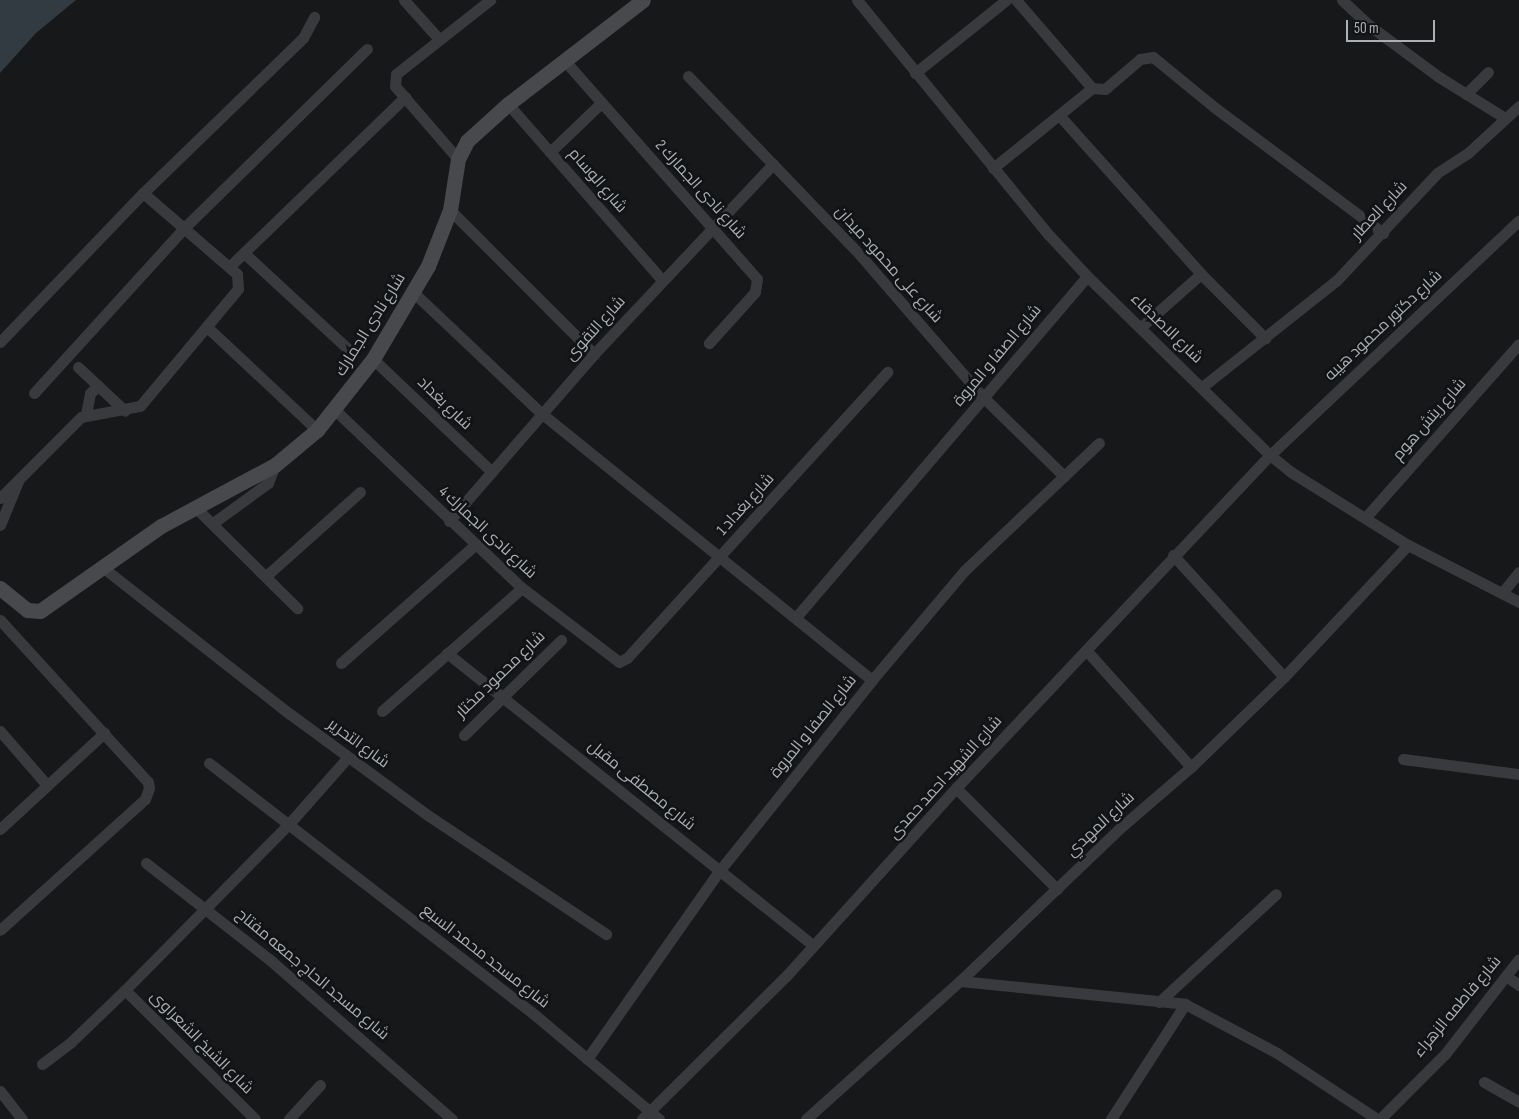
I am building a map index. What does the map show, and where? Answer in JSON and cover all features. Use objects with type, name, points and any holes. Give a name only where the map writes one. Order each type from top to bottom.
[{"type":"street","points":[[404,0],[439,39]]},
{"type":"street","points":[[458,159],[395,86],[396,74],[490,0]]},
{"type":"street","name":"شارع نادى الجمارك","points":[[0,588],[27,610],[40,611],[101,566],[195,507],[275,465],[317,430],[335,410],[373,359],[413,292],[440,239],[450,210],[458,159],[467,141],[508,104],[643,0]]},
{"type":"street","name":"شارع الاصدقاء","points":[[857,0],[994,168],[1087,276],[1142,327],[1270,455],[1291,472],[1408,545],[1519,602]]},
{"type":"street","points":[[915,73],[1006,0]]},
{"type":"street","points":[[1016,0],[1092,88]]},
{"type":"street","points":[[1342,0],[1370,26],[1466,94],[1505,118]]},
{"type":"street","points":[[0,342],[143,193],[303,38],[314,16]]},
{"type":"street","points":[[34,393],[184,228],[367,49]]},
{"type":"street","points":[[994,168],[1092,88],[1105,89],[1140,59],[1153,57],[1214,107],[1384,233]]},
{"type":"street","name":"شارع نادى الجمارك 2","points":[[565,61],[600,104],[754,273],[758,286],[709,343]]},
{"type":"street","points":[[1466,94],[1488,72]]},
{"type":"street","name":"شارع على محمود ميدان","points":[[688,76],[860,255],[984,398],[1064,476]]},
{"type":"street","points":[[229,268],[405,98]]},
{"type":"street","name":"شارع الوسام","points":[[508,104],[662,280]]},
{"type":"street","points":[[550,152],[600,104]]},
{"type":"street","name":"شارع العطار","points":[[1202,387],[1337,280],[1384,233],[1438,174],[1469,152],[1519,106]]},
{"type":"street","points":[[1059,115],[1201,274],[1265,338]]},
{"type":"street","name":"شارع التقوى","points":[[449,521],[594,354],[711,227],[773,164]]},
{"type":"street","points":[[86,414],[125,411],[146,400],[238,289],[237,274],[143,193]]},
{"type":"street","points":[[450,210],[594,354]]},
{"type":"street","name":"شارع دكتور محمود هيبه","points":[[1270,455],[1519,220]]},
{"type":"street","points":[[244,253],[349,350]]},
{"type":"street","points":[[1142,327],[1201,274]]},
{"type":"street","name":"شارع الصفا و المروة","points":[[797,616],[1087,276]]},
{"type":"street","points":[[413,292],[541,413],[720,557],[797,616],[872,680]]},
{"type":"street","points":[[207,327],[317,430]]},
{"type":"street","name":"شارع ريتش هوم","points":[[1365,518],[1519,344]]},
{"type":"street","name":"شارع بغداد","points":[[373,359],[492,472]]},
{"type":"street","points":[[78,367],[125,411]]},
{"type":"street","name":"شارع بغداد 1","points":[[627,658],[887,372]]},
{"type":"street","points":[[0,498],[86,414],[90,393],[98,386]]},
{"type":"street","name":"شارع نادى الجمارك 4","points":[[335,410],[449,521],[522,588],[615,660],[624,661],[627,658]]},
{"type":"street","name":"شارع الصفا و المروة","points":[[587,1059],[720,870],[872,680],[964,572],[1099,443]]},
{"type":"street","name":"شارع الشهيد احمد حمدى","points":[[650,1117],[813,945],[1173,555],[1270,455]]},
{"type":"street","points":[[213,523],[268,483],[275,465]]},
{"type":"street","points":[[0,526],[20,477]]},
{"type":"street","points":[[266,576],[360,492]]},
{"type":"street","points":[[195,507],[297,608]]},
{"type":"street","points":[[341,663],[475,545]]},
{"type":"street","name":"شارع المهدي","points":[[806,1119],[960,981],[1056,889],[1191,767],[1284,677],[1408,545]]},
{"type":"street","points":[[1173,555],[1284,677]]},
{"type":"street","name":"شارع التحرير","points":[[101,566],[348,757],[429,816],[606,934]]},
{"type":"street","points":[[1502,593],[1519,572]]},
{"type":"street","points":[[382,711],[522,588]]},
{"type":"street","points":[[0,620],[148,782],[148,794],[0,930]]},
{"type":"street","name":"شارع محمود مختار","points":[[464,735],[561,640]]},
{"type":"street","points":[[1086,650],[1191,767]]},
{"type":"street","name":"شارع مصطفى مقبل","points":[[447,653],[813,945]]},
{"type":"street","points":[[0,731],[47,786]]},
{"type":"street","points":[[0,829],[104,733]]},
{"type":"street","points":[[42,1064],[72,1042],[125,990],[287,826],[348,757]]},
{"type":"street","points":[[1403,759],[1519,774]]},
{"type":"street","name":"شارع مسجد محمد السبع","points":[[209,763],[287,826],[535,1015],[587,1059],[650,1117]]},
{"type":"street","points":[[956,788],[1056,889]]},
{"type":"street","name":"شارع مسجد الحاج جمعه مفتاح","points":[[146,863],[206,908],[338,1017],[452,1119]]},
{"type":"street","points":[[1159,1002],[1276,894]]},
{"type":"street","name":"شارع فاطمه الزهراء","points":[[1379,1119],[1445,1054],[1519,959]]},
{"type":"street","points":[[1506,976],[1519,985]]},
{"type":"street","points":[[960,981],[1185,1004],[1277,1054],[1379,1119]]},
{"type":"street","name":"شارع الشيخ الشعراوى","points":[[125,990],[255,1119]]},
{"type":"street","points":[[1110,1119],[1185,1004]]},
{"type":"street","points":[[1484,1082],[1519,1102]]},
{"type":"street","points":[[289,1119],[320,1085]]},
{"type":"street","points":[[0,1091],[22,1119]]},
{"type":"shaded area","points":[[0,0],[76,0],[36,33],[0,73]]}]
